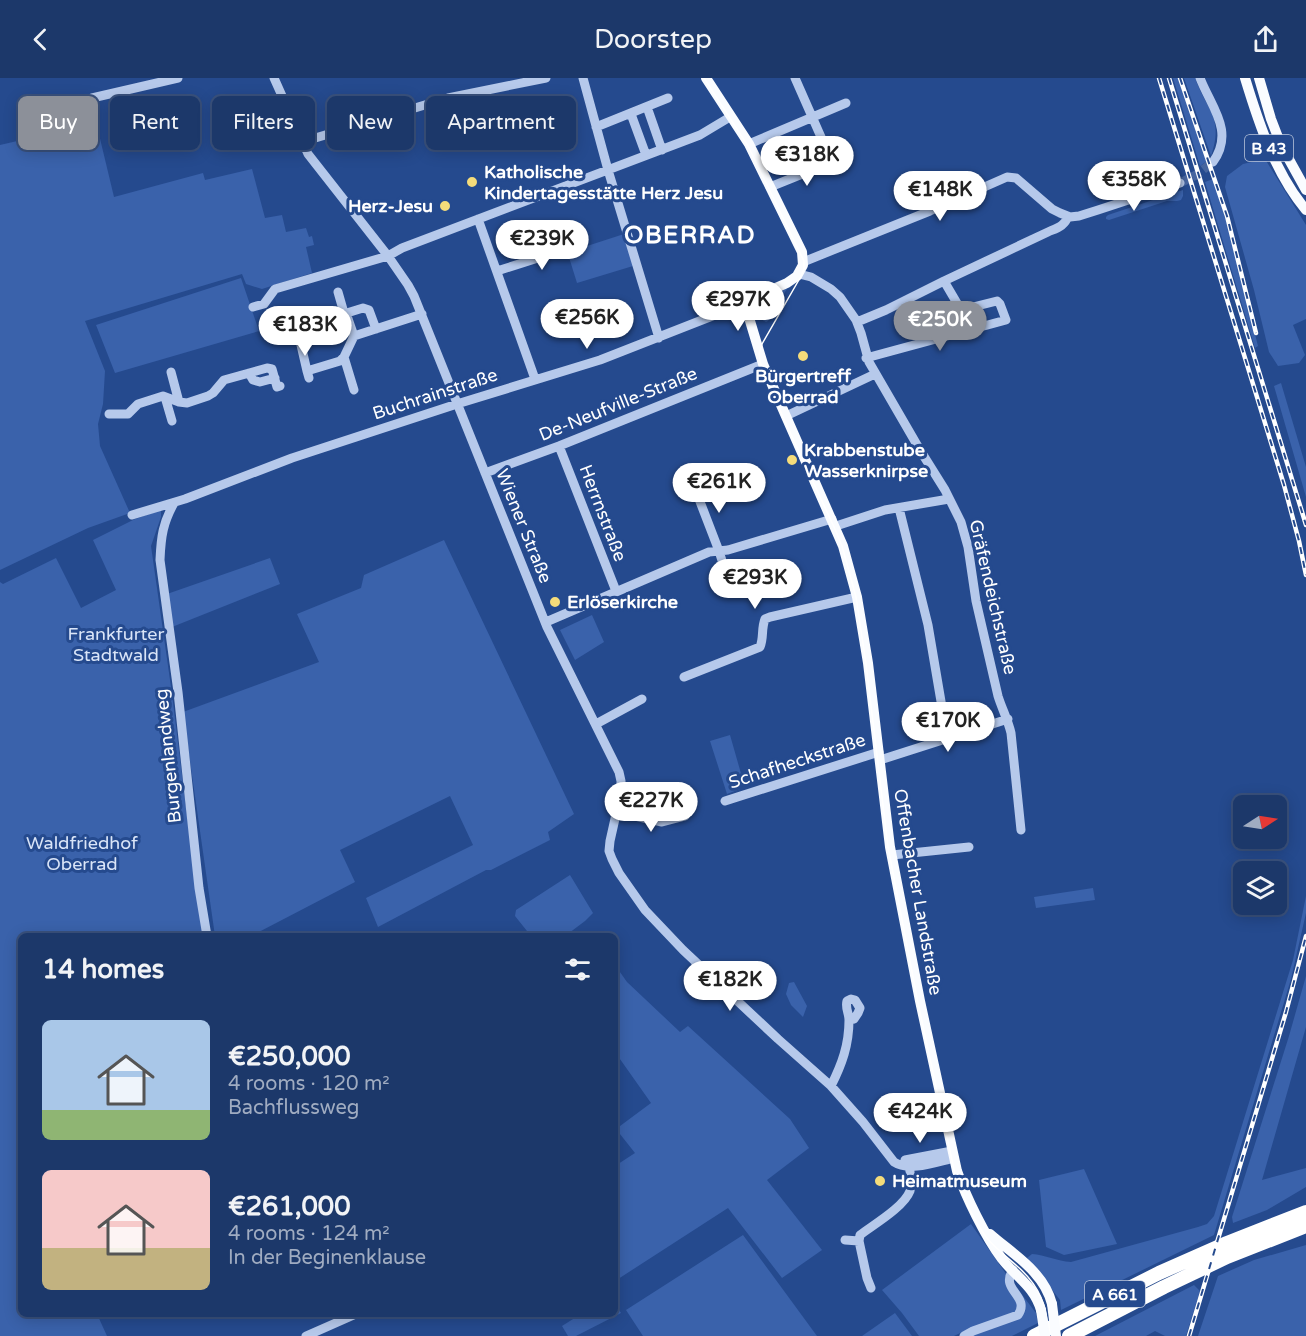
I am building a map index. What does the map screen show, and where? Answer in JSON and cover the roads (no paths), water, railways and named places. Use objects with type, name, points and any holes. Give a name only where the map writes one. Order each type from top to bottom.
[{"type":"highway","name":"A 661","points":[[1229,1249],[1266,1221],[1306,1203]]},
{"type":"highway","name":"A 661","points":[[1069,1336],[1154,1292],[1229,1249],[1306,1212]]},
{"type":"highway","name":"A 661","points":[[1034,1336],[1159,1273],[1306,1226]]},
{"type":"highway","name":"A 661","points":[[1229,1249],[1264,1248],[1306,1236]]},
{"type":"main road","points":[[706,78],[749,144],[800,249],[803,262],[799,274],[788,283],[755,297],[747,305]]},
{"type":"main road","name":"B 43","points":[[1245,78],[1269,150],[1306,210]]},
{"type":"main road","name":"B 43","points":[[1259,78],[1281,145],[1306,190]]},
{"type":"main road","name":"Offenbacher Landstraße","points":[[747,305],[748,317],[762,360],[834,523],[857,597],[868,663],[892,855],[953,1155],[964,1190],[990,1240],[1003,1260],[1029,1286],[1038,1300],[1045,1336]]},
{"type":"main road","name":"Offenbacher Landstraße","points":[[984,1228],[1036,1274],[1043,1284],[1052,1304],[1056,1336]]},
{"type":"street","points":[[98,97],[178,78]]},
{"type":"street","name":"Wiener Straße","points":[[274,78],[282,96]]},
{"type":"street","points":[[315,138],[448,98],[546,78]]},
{"type":"street","points":[[583,78],[658,338]]},
{"type":"street","points":[[770,187],[832,162],[795,78]]},
{"type":"street","points":[[1200,78],[1216,112],[1221,129],[1221,145],[1213,162]]},
{"type":"street","points":[[596,127],[668,98]]},
{"type":"street","points":[[749,144],[846,103]]},
{"type":"street","points":[[647,107],[662,150]]},
{"type":"street","points":[[631,114],[646,155]]},
{"type":"street","points":[[253,307],[264,304],[275,289],[388,256],[402,248],[700,135],[730,117]]},
{"type":"street","name":"Wiener Straße","points":[[306,150],[388,256],[408,285],[422,314],[546,622],[619,772],[621,792],[609,851],[619,873],[645,910],[683,950],[831,1086],[886,1152],[909,1163]]},
{"type":"street","points":[[803,262],[1008,177],[1016,178],[1052,209],[1068,216],[1079,216],[1180,183]]},
{"type":"street","points":[[857,322],[1062,225],[1068,216]]},
{"type":"street","points":[[478,219],[535,380]]},
{"type":"street","points":[[497,271],[579,247]]},
{"type":"street","name":"Gräfendeichstraße","points":[[799,274],[810,277],[831,289],[840,297],[857,322],[864,342],[866,358],[949,499],[965,533],[976,601],[995,685],[1011,733],[1021,830]]},
{"type":"street","points":[[866,358],[1006,320],[997,301],[961,310],[944,281]]},
{"type":"street","points":[[338,292],[345,313],[354,336],[340,361],[308,374],[301,345],[308,325],[345,313],[366,308],[369,310],[376,329]]},
{"type":"street","name":"Buchrainstraße","points":[[132,515],[174,503],[292,458],[600,360],[743,304],[747,305]]},
{"type":"street","points":[[354,336],[422,314]]},
{"type":"street","points":[[344,357],[354,390]]},
{"type":"street","name":"De-Neufville-Straße","points":[[485,473],[559,446],[762,360]]},
{"type":"street","points":[[109,414],[129,414],[138,404],[163,396],[187,403],[213,393],[225,380],[267,368],[272,369],[277,382]]},
{"type":"street","points":[[171,372],[179,402]]},
{"type":"street","points":[[786,416],[875,374]]},
{"type":"street","points":[[165,397],[172,421]]},
{"type":"street","name":"Herrnstraße","points":[[559,446],[616,591]]},
{"type":"street","points":[[694,486],[729,583]]},
{"type":"street","points":[[546,622],[709,552],[728,550],[899,507],[949,499]]},
{"type":"street","name":"Burgenlandweg","points":[[174,503],[166,519],[160,560],[178,692],[199,888],[206,933]]},
{"type":"street","points":[[899,507],[928,625],[944,719],[950,738]]},
{"type":"street","points":[[684,677],[760,647],[765,619],[857,597]]},
{"type":"street","points":[[596,724],[642,699]]},
{"type":"street","name":"Schafheckstraße","points":[[725,801],[879,756],[950,738],[1008,719]]},
{"type":"street","points":[[617,812],[662,822],[685,816]]},
{"type":"street","points":[[892,855],[969,848]]},
{"type":"street","points":[[831,1086],[843,1061],[849,1020]]},
{"type":"street","points":[[871,1288],[859,1241],[860,1235],[906,1199],[911,1187],[909,1163],[953,1155]]},
{"type":"street","points":[[845,1240],[859,1241]]},
{"type":"street","points":[[964,1336],[1020,1313],[1020,1300],[1009,1281],[1013,1270]]},
{"type":"street","points":[[306,1336],[349,1317]]},
{"type":"tunnel","points":[[1180,183],[1196,175],[1213,162]]},
{"type":"tram line","points":[[704,78],[748,146],[804,261],[804,269],[800,278],[762,344],[759,354],[760,362],[842,546],[856,597],[888,847],[918,1003],[955,1174],[968,1207],[986,1237],[1025,1274],[1037,1289],[1044,1306],[1049,1336]]},
{"type":"railway","points":[[1159,78],[1284,485],[1306,575]]},
{"type":"railway","points":[[1169,78],[1306,525]]},
{"type":"railway","points":[[1180,78],[1227,216],[1256,333]]},
{"type":"railway","points":[[1189,1336],[1286,1012],[1306,936]]},
{"type":"place","name":"Katholische Kindertagesstätte Herz Jesu","points":[[472,182]]},
{"type":"place","name":"Herz-Jesu","points":[[445,206]]},
{"type":"place","name":"Bürgertreff Oberrad","points":[[803,356]]},
{"type":"place","name":"Krabbenstube Wasserknirpse","points":[[792,460]]},
{"type":"place","name":"Erlöserkirche","points":[[555,602]]},
{"type":"place","name":"Heimatmuseum","points":[[880,1181]]},
{"type":"district","name":"OBERRAD","points":[[690,235]]},
{"type":"park label","name":"Frankfurter Stadtwald","points":[[116,644]]},
{"type":"park label","name":"Waldfriedhof Oberrad","points":[[82,853]]}]
